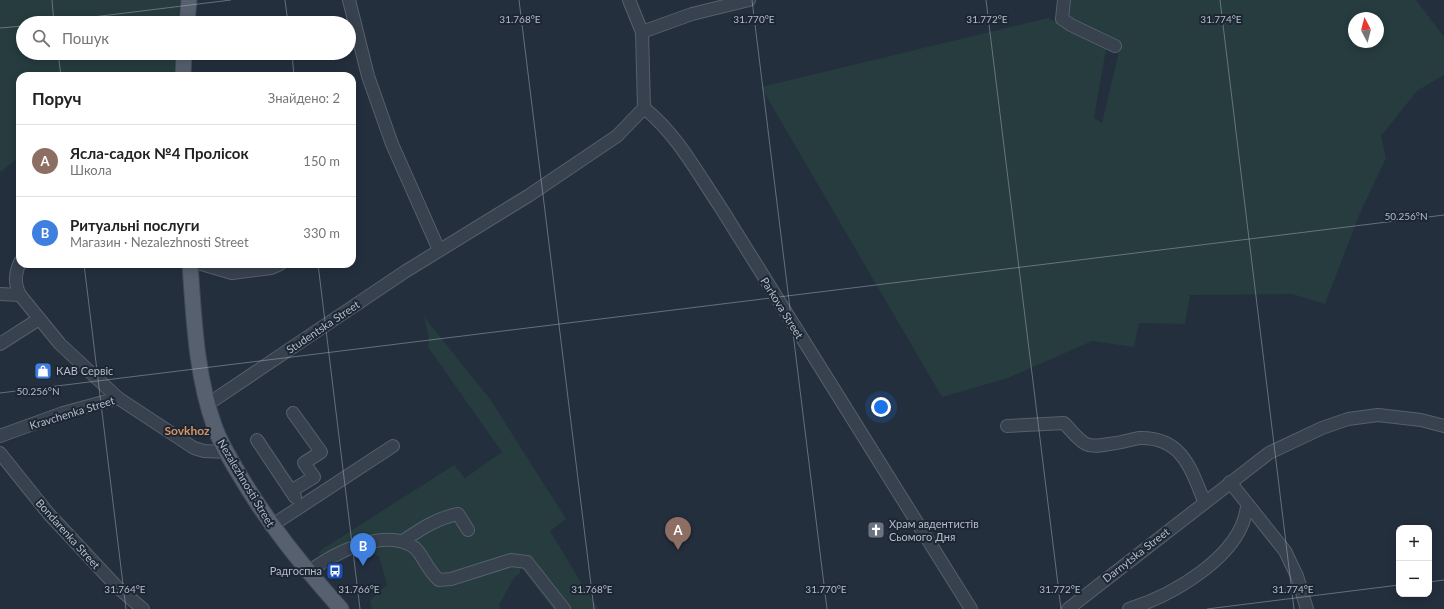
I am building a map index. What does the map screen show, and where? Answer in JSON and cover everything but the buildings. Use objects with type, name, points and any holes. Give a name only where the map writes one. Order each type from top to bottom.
[{"type":"main road","points":[[187,16],[189,0]]},
{"type":"main road","points":[[183,72],[184,60]]},
{"type":"main road","name":"Nezalezhnosti Street","points":[[190,268],[196,340],[208,404],[215,429],[226,452],[271,526],[341,609]]},
{"type":"street","points":[[350,0],[354,16]]},
{"type":"street","points":[[629,0],[642,32],[644,108]]},
{"type":"street","points":[[642,32],[692,14],[749,0]]},
{"type":"street","points":[[1064,0],[1062,19],[1071,26],[1115,46]]},
{"type":"street","points":[[356,25],[368,76],[392,144],[439,250]]},
{"type":"street","name":"Studentska Street","points":[[208,404],[439,250],[528,196],[617,136],[644,108]]},
{"type":"street","name":"Parkova Street","points":[[644,108],[664,126],[721,208],[971,609]]},
{"type":"street","points":[[17,268],[15,273],[16,286],[20,295],[71,355],[118,398]]},
{"type":"street","points":[[215,268],[232,273],[271,268]]},
{"type":"street","points":[[0,294],[20,295]]},
{"type":"street","points":[[0,344],[39,319]]},
{"type":"street","name":"Kravchenka Street","points":[[0,436],[62,413],[118,398],[194,448],[204,451],[226,452]]},
{"type":"street","points":[[291,491],[314,477],[304,463],[321,452],[293,413]]},
{"type":"street","name":"Darnytska Street","points":[[1068,609],[1204,501],[1269,453],[1322,428],[1348,419],[1378,415],[1421,420],[1444,426]]},
{"type":"street","points":[[1007,426],[1064,422],[1084,443],[1094,446],[1138,438],[1156,439],[1171,445],[1180,452],[1190,466],[1204,501]]},
{"type":"street","points":[[257,440],[301,506]]},
{"type":"street","points":[[271,526],[393,446]]},
{"type":"street","name":"Bondarenka Street","points":[[0,453],[48,513],[116,586],[143,609]]},
{"type":"street","points":[[1230,482],[1247,506],[1266,525],[1285,551],[1297,576],[1308,609]]},
{"type":"street","points":[[1129,609],[1174,589],[1206,568],[1232,543],[1240,531],[1246,519],[1247,506]]},
{"type":"street","points":[[403,541],[428,524],[445,516],[458,514],[468,530]]},
{"type":"street","points":[[309,572],[335,554],[357,546],[386,540],[403,541],[416,549],[430,572],[439,580],[452,579],[511,560],[527,562],[564,609]]},
{"type":"green space","points":[[0,0],[192,0],[179,4],[178,16],[16,16],[16,60],[175,60],[174,72],[16,72],[16,160],[0,172]]},
{"type":"green space","points":[[1071,0],[1416,0],[1444,37],[1444,75],[1417,91],[1381,136],[1386,158],[1360,213],[1325,304],[1292,294],[1190,295],[1185,324],[1139,323],[1134,347],[1092,341],[1008,378],[942,397],[761,87],[1048,18],[1106,49],[1094,118],[1102,123],[1120,47],[1081,26],[1067,14]]},
{"type":"green space","points":[[424,317],[490,399],[566,519],[550,531],[583,586],[599,609],[553,609],[520,566],[520,573],[514,578],[499,605],[501,609],[372,609],[370,602],[373,597],[387,585],[379,556],[365,552],[364,549],[350,544],[320,554],[318,552],[454,465],[465,478],[502,452],[428,347],[429,339]]},
{"type":"place","name":"КАВ Сервіс","points":[[43,371]]},
{"type":"place","name":"Храм авдентистів Сьомого Дня","points":[[876,530]]},
{"type":"place","name":"Ясла-садок №4 Пролісок","points":[[678,550]]},
{"type":"place","name":"Ритуальні послуги","points":[[363,566]]},
{"type":"place","name":"Радгоспна","points":[[335,571]]},
{"type":"district","name":"Sovkhoz","points":[[187,431]]}]
